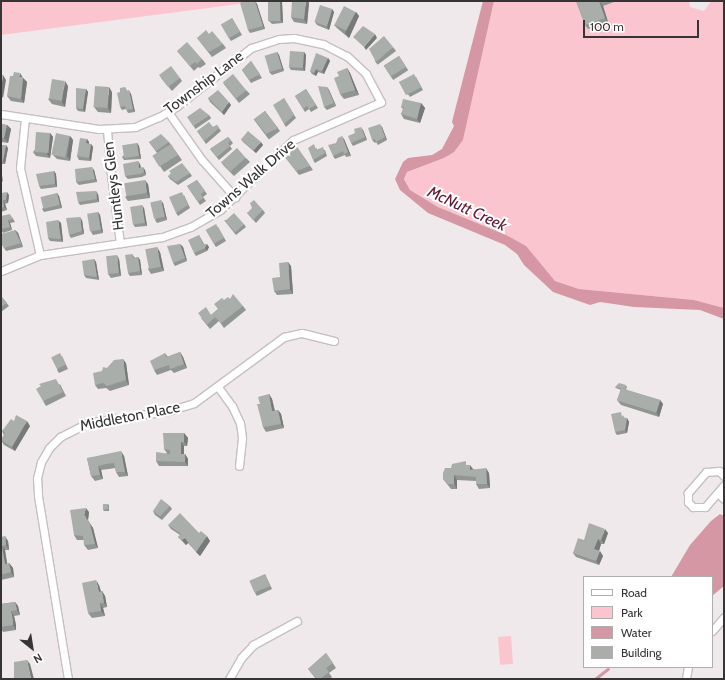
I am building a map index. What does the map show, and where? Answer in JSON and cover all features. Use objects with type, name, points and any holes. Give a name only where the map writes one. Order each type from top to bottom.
[{"type":"street","name":"Township Lane","points":[[1,114],[107,130],[135,127],[168,112],[251,48],[278,39],[294,38],[323,44],[347,56],[366,74],[381,102]]},
{"type":"street","name":"Towns Walk Drive","points":[[1,271],[40,255],[162,237],[190,228],[220,210],[293,140],[381,102]]},
{"type":"street","points":[[168,112],[202,160],[235,197]]},
{"type":"street","points":[[25,118],[20,168],[40,255]]},
{"type":"street","name":"Huntleys Glen","points":[[107,130],[110,168],[120,243]]},
{"type":"street","name":"Middleton Place","points":[[68,679],[38,495],[37,478],[41,462],[49,448],[60,437],[87,423],[184,407],[218,387],[284,337],[302,333],[334,340]]},
{"type":"street","points":[[218,387],[232,406],[240,423],[242,438],[239,466]]},
{"type":"street","points":[[724,476],[719,471],[706,472],[698,479],[687,497],[694,507],[701,508],[718,493],[724,485]]},
{"type":"street","points":[[718,493],[724,500]]},
{"type":"street","points":[[713,630],[724,617]]},
{"type":"street","points":[[228,679],[253,645],[297,621]]},
{"type":"street","points":[[686,679],[688,668]]},
{"type":"green space","points":[[1,1],[262,1],[1,35]]},
{"type":"green space","points":[[494,1],[689,1],[690,7],[704,11],[711,1],[724,1],[724,308],[694,300],[579,289],[555,281],[506,235],[438,207],[410,190],[404,179],[407,172],[444,158],[463,140]]},
{"type":"green space","points":[[511,636],[513,664],[500,665],[498,637]]},
{"type":"water","points":[[483,1],[494,1],[463,140],[454,152],[444,158],[407,172],[404,179],[410,190],[438,207],[506,235],[526,246],[555,281],[579,289],[694,300],[724,308],[724,319],[700,310],[634,307],[600,302],[590,305],[553,292],[524,265],[517,254],[505,245],[428,213],[400,190],[395,179],[403,162],[408,158],[432,155],[442,149],[454,126],[452,122]]},
{"type":"water","points":[[720,514],[724,516],[724,586],[713,595],[713,576],[672,576],[690,545],[711,521]]},
{"type":"building","points":[[248,1],[249,3],[255,1],[263,26],[248,30],[240,3]]},
{"type":"building","points":[[268,1],[280,1],[280,21],[268,21]]},
{"type":"building","points":[[292,1],[306,1],[304,19],[291,17]]},
{"type":"building","points":[[576,1],[599,1],[605,18],[585,25]]},
{"type":"building","points":[[320,5],[332,9],[327,26],[314,22]]},
{"type":"building","points":[[344,6],[356,12],[346,31],[334,25]]},
{"type":"building","points":[[232,18],[240,32],[229,38],[221,24]]},
{"type":"building","points":[[363,26],[375,34],[364,47],[353,37]]},
{"type":"building","points":[[206,30],[209,34],[212,31],[223,44],[209,52],[197,38]]},
{"type":"building","points":[[384,36],[393,47],[376,62],[369,49]]},
{"type":"building","points":[[187,42],[202,59],[197,64],[195,62],[190,66],[177,51]]},
{"type":"building","points":[[290,51],[304,52],[303,68],[289,67]]},
{"type":"building","points":[[277,52],[282,68],[270,72],[265,56]]},
{"type":"building","points":[[316,53],[328,58],[322,71],[316,69],[314,73],[310,71]]},
{"type":"building","points":[[399,56],[406,67],[391,77],[384,66]]},
{"type":"building","points":[[251,61],[260,74],[249,80],[242,70]]},
{"type":"building","points":[[171,66],[180,78],[168,87],[159,75]]},
{"type":"building","points":[[347,68],[355,90],[340,94],[334,78],[339,76],[337,72]]},
{"type":"building","points":[[14,72],[20,73],[19,77],[23,78],[21,99],[7,96],[10,76],[13,76]]},
{"type":"building","points":[[233,74],[246,90],[236,99],[223,82]]},
{"type":"building","points":[[414,74],[421,87],[406,95],[399,82]]},
{"type":"building","points":[[1,75],[3,75],[1,88]]},
{"type":"building","points":[[52,79],[65,81],[62,101],[49,99]]},
{"type":"building","points":[[95,86],[109,87],[108,108],[94,107]]},
{"type":"building","points":[[318,86],[327,87],[334,103],[324,107]]},
{"type":"building","points":[[125,87],[126,91],[129,90],[133,109],[126,110],[125,106],[120,107],[117,93],[120,92],[120,88]]},
{"type":"building","points":[[76,88],[86,89],[83,109],[76,108]]},
{"type":"building","points":[[306,89],[316,105],[309,109],[307,106],[303,109],[295,96]]},
{"type":"building","points":[[218,90],[229,102],[222,112],[208,98]]},
{"type":"building","points":[[284,98],[294,115],[284,124],[273,105]]},
{"type":"building","points":[[403,99],[421,103],[417,119],[401,114],[404,108],[401,107]]},
{"type":"building","points":[[200,108],[209,115],[193,126],[187,117]]},
{"type":"building","points":[[265,111],[278,128],[266,134],[254,119]]},
{"type":"building","points":[[209,122],[213,127],[217,125],[219,128],[204,141],[197,131]]},
{"type":"building","points":[[1,124],[7,125],[4,138],[1,138]]},
{"type":"building","points":[[380,124],[385,137],[376,142],[375,139],[372,140],[368,128]]},
{"type":"building","points":[[361,127],[365,137],[351,143],[348,136],[355,133],[354,129]]},
{"type":"building","points":[[248,131],[261,142],[254,150],[241,139]]},
{"type":"building","points":[[36,132],[50,133],[49,153],[35,152]]},
{"type":"building","points":[[56,133],[70,136],[65,157],[51,155]]},
{"type":"building","points":[[161,134],[169,142],[156,151],[149,142]]},
{"type":"building","points":[[342,136],[348,152],[344,154],[343,151],[333,156],[328,145],[336,143],[338,138]]},
{"type":"building","points":[[228,137],[231,140],[228,143],[230,146],[217,157],[210,149]]},
{"type":"building","points":[[80,138],[87,139],[86,143],[91,144],[89,158],[77,156]]},
{"type":"building","points":[[137,143],[139,156],[124,158],[122,145]]},
{"type":"building","points":[[171,144],[178,155],[159,167],[152,156]]},
{"type":"building","points":[[314,144],[316,150],[323,147],[325,153],[313,160],[308,148]]},
{"type":"building","points":[[1,145],[6,145],[3,161],[1,161]]},
{"type":"building","points":[[297,147],[310,166],[296,171],[285,157]]},
{"type":"building","points":[[237,148],[246,158],[230,172],[221,162]]},
{"type":"building","points":[[138,161],[139,168],[143,167],[144,172],[125,176],[123,164]]},
{"type":"building","points":[[182,163],[190,173],[176,182],[168,176],[171,173],[169,171]]},
{"type":"building","points":[[92,167],[95,179],[76,182],[75,169]]},
{"type":"building","points":[[54,171],[55,184],[39,186],[36,174]]},
{"type":"building","points":[[145,180],[147,193],[126,196],[124,183]]},
{"type":"building","points":[[197,180],[205,191],[201,194],[203,198],[198,202],[187,186]]},
{"type":"building","points":[[96,191],[97,199],[78,202],[76,192]]},
{"type":"building","points":[[7,192],[6,200],[3,200],[4,207],[1,208],[1,193]]},
{"type":"building","points":[[182,192],[188,205],[176,213],[169,197]]},
{"type":"building","points":[[57,193],[60,205],[43,209],[41,197]]},
{"type":"building","points":[[161,200],[165,217],[154,219],[150,202]]},
{"type":"building","points":[[254,200],[263,210],[253,220],[247,213],[252,208],[250,203]]},
{"type":"building","points":[[142,205],[145,223],[133,225],[130,207]]},
{"type":"building","points":[[98,212],[101,230],[90,231],[87,214]]},
{"type":"building","points":[[234,213],[244,224],[235,232],[225,221]]},
{"type":"building","points":[[10,214],[13,219],[8,220],[10,227],[1,229],[1,216]]},
{"type":"building","points":[[80,217],[82,231],[69,235],[66,218]]},
{"type":"building","points":[[58,220],[61,239],[48,238],[46,222]]},
{"type":"building","points":[[216,224],[224,238],[214,244],[206,230]]},
{"type":"building","points":[[15,230],[21,243],[4,248],[1,243],[1,234]]},
{"type":"building","points":[[199,235],[203,244],[207,244],[205,248],[194,253],[188,240]]},
{"type":"building","points":[[180,244],[185,258],[173,263],[167,246]]},
{"type":"building","points":[[157,247],[161,267],[149,269],[145,249]]},
{"type":"building","points":[[132,254],[133,258],[138,257],[140,271],[128,273],[125,255]]},
{"type":"building","points":[[117,255],[119,273],[108,274],[106,256]]},
{"type":"building","points":[[94,259],[97,277],[84,275],[82,261]]},
{"type":"building","points":[[288,262],[290,289],[274,291],[272,278],[280,277],[279,263]]},
{"type":"building","points":[[233,294],[243,306],[221,323],[215,317],[207,325],[198,313],[206,307],[211,315],[218,309],[214,304],[222,298],[224,300],[228,297],[230,299]]},
{"type":"building","points":[[1,296],[7,303],[1,307]]},
{"type":"building","points":[[180,352],[184,364],[170,369],[169,365],[154,370],[150,361],[165,353],[166,357]]},
{"type":"building","points":[[60,353],[66,365],[57,369],[51,358]]},
{"type":"building","points":[[123,359],[126,380],[107,386],[103,383],[95,385],[93,373],[102,371],[103,367],[107,368],[114,360]]},
{"type":"building","points":[[56,379],[63,392],[43,401],[36,389],[41,386],[39,384]]},
{"type":"building","points":[[619,383],[626,385],[625,389],[615,387]]},
{"type":"building","points":[[621,388],[660,400],[656,412],[617,400]]},
{"type":"building","points":[[269,394],[272,411],[278,410],[281,424],[263,427],[257,404],[260,404],[258,397]]},
{"type":"building","points":[[621,412],[622,417],[627,418],[625,430],[615,432],[611,414]]},
{"type":"building","points":[[16,415],[27,421],[12,447],[1,440],[5,433],[2,431],[11,419],[14,421]]},
{"type":"building","points":[[163,433],[184,433],[184,442],[181,442],[181,454],[185,454],[185,462],[156,461],[156,452],[170,454],[170,450],[164,449]]},
{"type":"building","points":[[121,451],[125,472],[116,472],[114,463],[98,466],[100,475],[91,476],[87,458]]},
{"type":"building","points":[[466,461],[466,465],[470,465],[470,470],[486,468],[487,484],[476,484],[476,477],[454,475],[454,484],[448,484],[443,479],[445,468],[451,468],[452,464]]},
{"type":"building","points":[[161,499],[170,506],[160,516],[153,511]]},
{"type":"building","points":[[103,504],[108,504],[108,509],[103,510]]},
{"type":"building","points":[[86,508],[84,515],[90,524],[95,544],[84,545],[83,536],[74,535],[70,510]]},
{"type":"building","points":[[180,513],[199,533],[201,531],[207,536],[196,552],[185,538],[182,540],[178,537],[181,534],[168,525]]},
{"type":"building","points":[[589,523],[605,529],[601,540],[598,539],[594,549],[600,551],[596,561],[573,553],[578,538],[584,540]]},
{"type":"building","points":[[5,536],[6,545],[2,546],[5,564],[9,563],[11,572],[1,575],[1,537]]},
{"type":"building","points":[[265,574],[270,586],[254,593],[249,581]]},
{"type":"building","points":[[96,580],[99,592],[102,591],[104,603],[100,603],[101,611],[88,613],[82,583]]},
{"type":"building","points":[[15,602],[17,610],[11,611],[13,625],[1,627],[1,604]]},
{"type":"building","points":[[326,653],[333,663],[326,668],[329,672],[320,679],[317,679],[308,669]]},
{"type":"building","points":[[27,660],[31,679],[14,679],[14,662]]},
{"type":"waterway","points":[[595,679],[608,669]]},
{"type":"water label","name":"McNutt Creek","points":[[467,209]]}]
